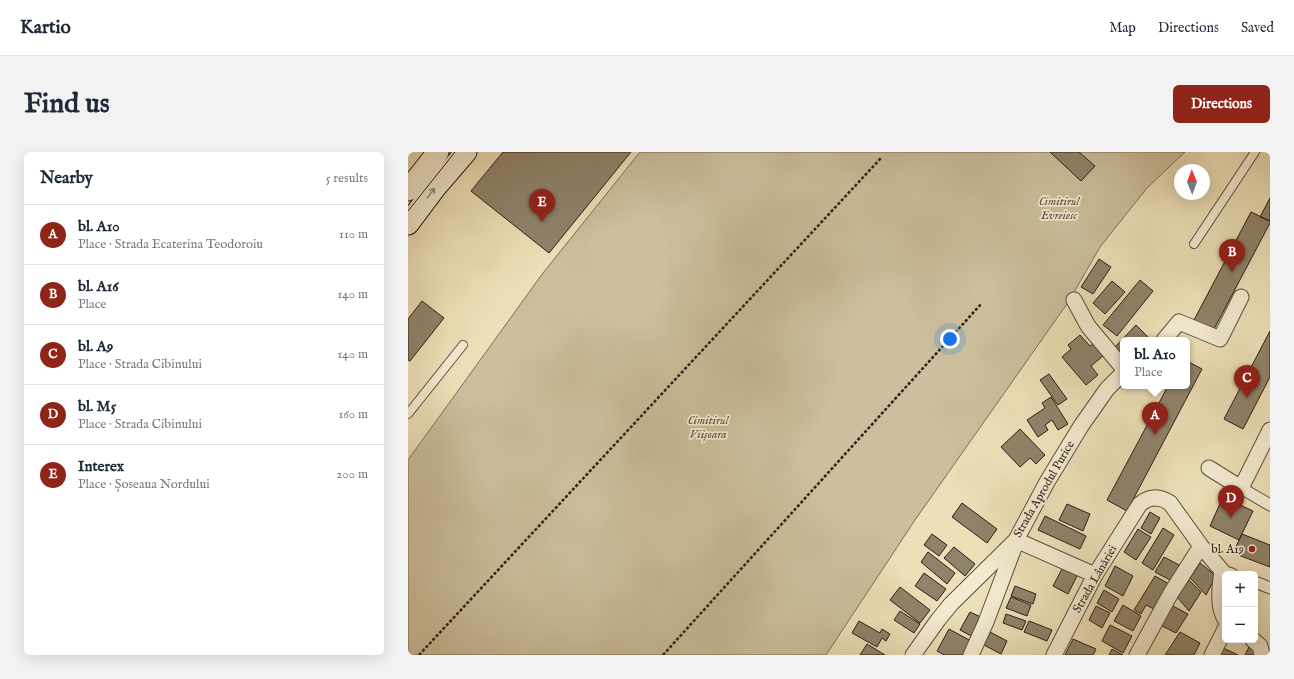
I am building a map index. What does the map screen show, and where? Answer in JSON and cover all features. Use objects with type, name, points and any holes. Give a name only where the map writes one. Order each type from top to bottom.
[{"type":"main road","points":[[408,190],[438,152]]},
{"type":"main road","points":[[408,224],[435,188],[466,152]]},
{"type":"street","points":[[1166,337],[1179,322],[1220,339],[1241,297]]},
{"type":"street","points":[[1074,300],[1088,326],[1120,364]]},
{"type":"street","name":"Strada Aprodul Purice","points":[[913,655],[951,604],[1016,540],[1047,482],[1081,426],[1107,389],[1120,376]]},
{"type":"street","points":[[1241,488],[1270,430]]},
{"type":"street","points":[[1209,468],[1270,505]]},
{"type":"street","name":"Strada Lânăriei","points":[[1054,655],[1095,575],[1140,504],[1150,498],[1163,499],[1170,503],[1201,546]]},
{"type":"street","points":[[971,655],[986,622],[1016,540],[1095,575]]},
{"type":"street","points":[[1137,655],[1171,593],[1201,546],[1226,571]]},
{"type":"street","points":[[1258,583],[1270,588]]},
{"type":"street","points":[[1222,595],[1220,604],[1222,611]]},
{"type":"street","points":[[1212,655],[1222,635]]},
{"type":"street","points":[[1256,643],[1260,646],[1262,655]]},
{"type":"lane","points":[[1194,244],[1255,152]]},
{"type":"lane","points":[[408,414],[463,345]]},
{"type":"path","points":[[419,655],[882,157]]},
{"type":"path","points":[[663,655],[982,303]]},
{"type":"green space","name":"Cimitirul Viișoara","points":[[640,152],[1185,152],[1147,188],[1100,247],[1069,301],[915,520],[826,655],[408,655],[408,460],[543,273]]},
{"type":"building","points":[[503,152],[631,152],[549,253],[471,191]]},
{"type":"building","points":[[1050,152],[1079,152],[1095,166],[1081,181]]},
{"type":"building","points":[[1270,198],[1270,221],[1260,217]]},
{"type":"building","points":[[1251,212],[1270,221],[1270,223],[1213,331],[1194,320]]},
{"type":"building","points":[[1099,259],[1111,267],[1093,294],[1081,287]]},
{"type":"building","points":[[1140,280],[1153,291],[1117,336],[1103,325]]},
{"type":"building","points":[[1112,281],[1125,292],[1105,314],[1093,303]]},
{"type":"building","points":[[422,301],[444,318],[410,361],[408,360],[408,319]]},
{"type":"building","points":[[1136,325],[1148,337],[1125,337]]},
{"type":"building","points":[[1270,331],[1270,377],[1243,429],[1224,419]]},
{"type":"building","points":[[1080,335],[1090,346],[1093,344],[1103,356],[1091,366],[1098,375],[1086,385],[1062,357],[1071,349],[1068,345]]},
{"type":"building","points":[[1120,342],[1120,353],[1114,348]]},
{"type":"building","points":[[1190,363],[1202,369],[1127,511],[1107,500],[1166,389],[1190,389]]},
{"type":"building","points":[[1049,374],[1067,399],[1058,405],[1040,380]]},
{"type":"building","points":[[1051,397],[1068,424],[1058,430],[1052,420],[1045,425],[1048,430],[1038,437],[1027,420],[1045,408],[1042,403]]},
{"type":"building","points":[[1020,429],[1045,455],[1036,464],[1030,458],[1020,467],[1001,447]]},
{"type":"building","points":[[1223,497],[1253,511],[1239,540],[1210,526]]},
{"type":"building","points":[[962,503],[997,529],[987,543],[952,517]]},
{"type":"building","points":[[1067,504],[1090,514],[1083,531],[1059,520]]},
{"type":"building","points":[[1150,512],[1160,518],[1151,534],[1141,528]]},
{"type":"building","points":[[1045,516],[1086,536],[1080,549],[1038,530]]},
{"type":"building","points":[[1163,528],[1174,535],[1153,570],[1142,563]]},
{"type":"building","points":[[1138,529],[1151,537],[1136,560],[1124,552]]},
{"type":"building","points":[[932,534],[947,545],[939,556],[924,545]]},
{"type":"building","name":"bl. A19","points":[[1242,534],[1270,545],[1270,567],[1233,553]]},
{"type":"building","points":[[954,547],[975,564],[965,576],[944,558]]},
{"type":"building","points":[[928,552],[955,573],[947,584],[921,562]]},
{"type":"building","points":[[1164,557],[1181,566],[1172,581],[1155,572]]},
{"type":"building","points":[[1200,563],[1216,576],[1206,595],[1190,578]]},
{"type":"building","points":[[1115,566],[1133,576],[1123,596],[1105,586]]},
{"type":"building","points":[[1063,567],[1078,574],[1068,594],[1053,586]]},
{"type":"building","points":[[924,573],[946,589],[937,601],[915,586]]},
{"type":"building","points":[[1155,576],[1169,584],[1154,609],[1146,605],[1141,614],[1134,610]]},
{"type":"building","points":[[1189,580],[1201,592],[1189,611],[1177,597]]},
{"type":"building","points":[[1015,586],[1036,594],[1033,604],[1011,596]]},
{"type":"building","points":[[900,587],[930,610],[920,623],[890,600]]},
{"type":"building","points":[[1104,590],[1119,599],[1112,612],[1097,603]]},
{"type":"building","points":[[1011,597],[1031,605],[1027,616],[1006,608]]},
{"type":"building","points":[[1123,605],[1141,616],[1133,631],[1114,621]]},
{"type":"building","points":[[1171,605],[1188,614],[1176,633],[1160,625]]},
{"type":"building","points":[[1096,606],[1110,613],[1102,628],[1089,620]]},
{"type":"building","points":[[900,611],[920,624],[914,633],[894,620]]},
{"type":"building","points":[[970,612],[985,619],[975,638],[960,630]]},
{"type":"building","points":[[1006,614],[1026,621],[1022,630],[1003,623]]},
{"type":"building","points":[[859,621],[880,633],[882,629],[890,634],[886,641],[882,638],[877,647],[852,633]]},
{"type":"building","points":[[1029,621],[1052,630],[1047,641],[1024,632]]},
{"type":"building","points":[[1110,625],[1132,636],[1123,653],[1102,641]]},
{"type":"building","points":[[949,629],[971,641],[963,655],[944,655],[937,651]]},
{"type":"building","points":[[990,632],[1007,641],[1001,654],[984,645]]},
{"type":"building","points":[[1180,632],[1200,643],[1194,655],[1165,655]]},
{"type":"building","points":[[1073,639],[1096,649],[1093,655],[1065,655]]},
{"type":"building","points":[[867,644],[885,655],[860,655]]},
{"type":"building","points":[[1250,645],[1258,649],[1255,655],[1245,655]]},
{"type":"building","points":[[1223,648],[1238,655],[1220,655]]},
{"type":"building","points":[[1112,649],[1123,655],[1109,655]]},
{"type":"tram line","points":[[408,211],[455,152]]},
{"type":"place","name":"Interex","points":[[542,222]]},
{"type":"place","name":"bl. A16","points":[[1232,272]]},
{"type":"place","name":"bl. A9","points":[[1247,398]]},
{"type":"place","name":"bl. A10","points":[[1155,435]]},
{"type":"place","name":"bl. M5","points":[[1231,518]]},
{"type":"place","name":"bl. A19","points":[[1252,549]]},
{"type":"park label","name":"Cimitirul Evreiesc","points":[[1059,208]]}]
